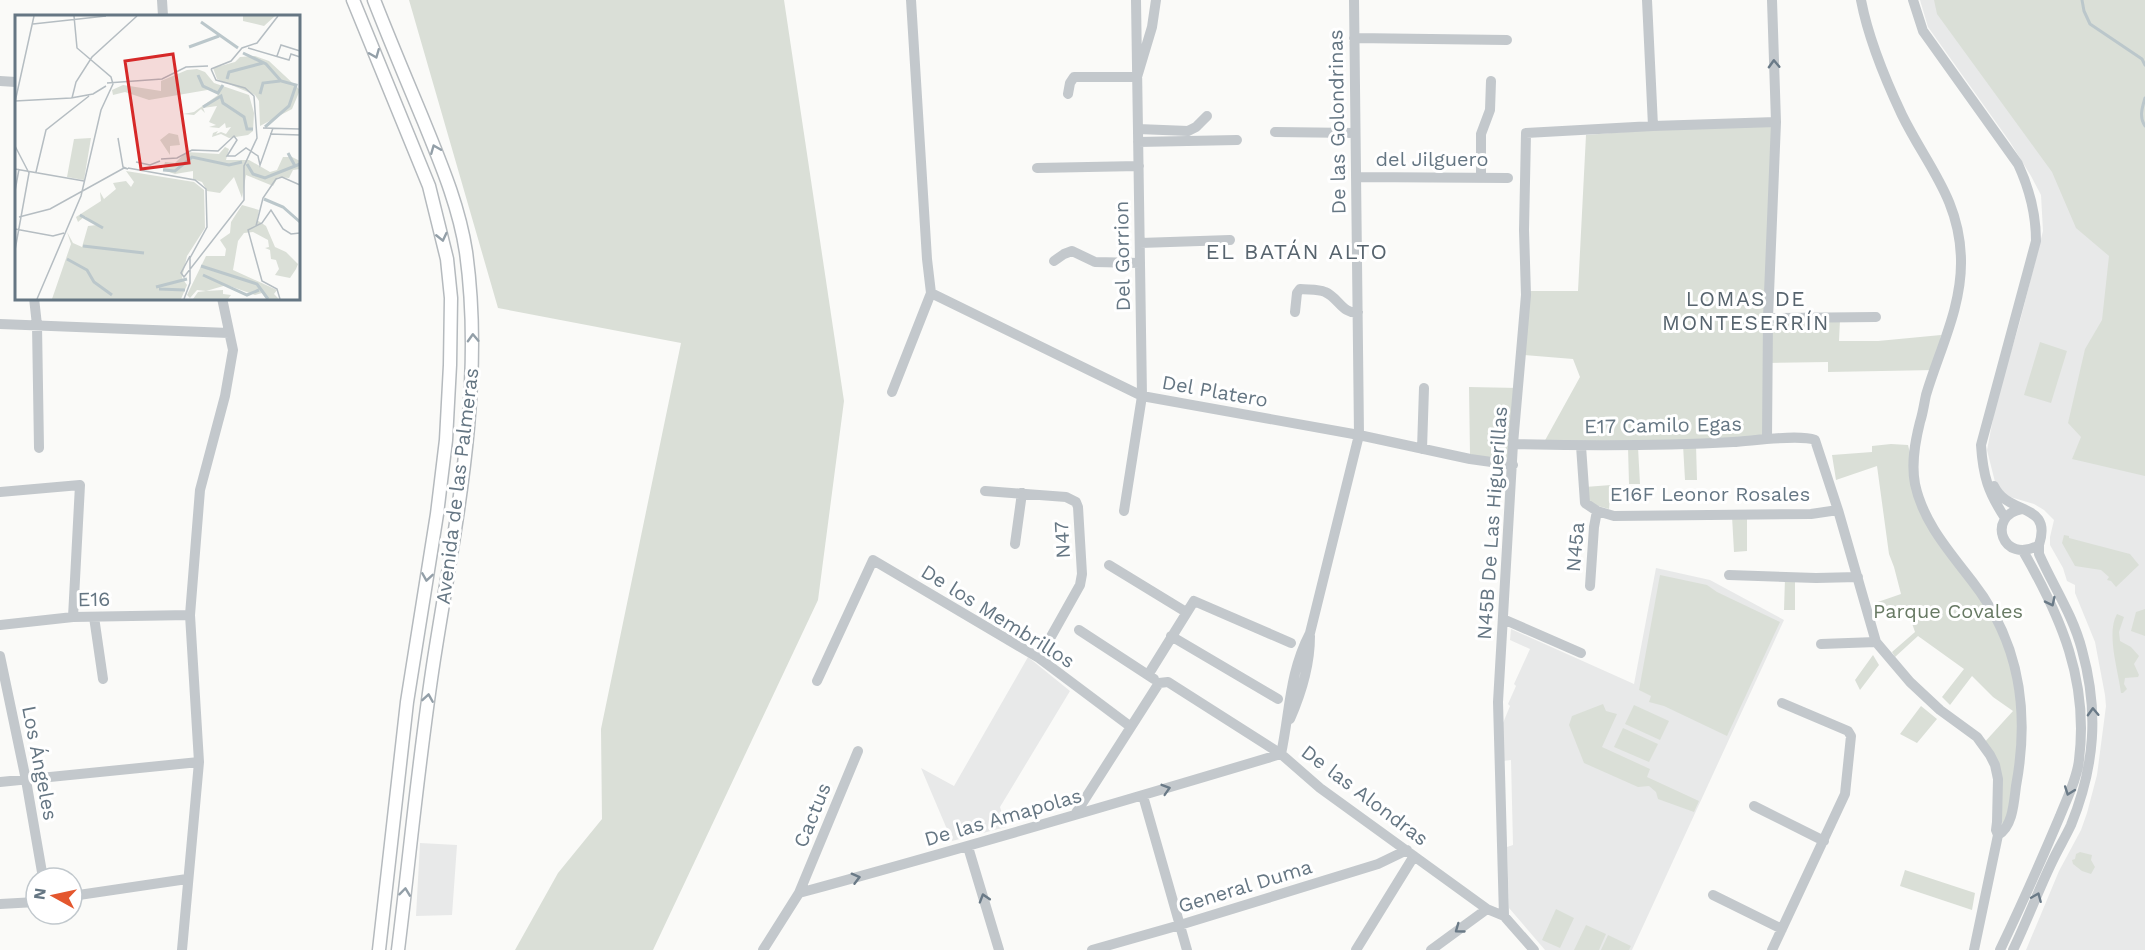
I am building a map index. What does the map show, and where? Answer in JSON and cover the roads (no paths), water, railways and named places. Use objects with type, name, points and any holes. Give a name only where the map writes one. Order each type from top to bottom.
[{"type":"main road","name":"Avenida de las Palmeras","points":[[353,0],[429,186],[447,259],[451,298],[446,440],[437,514],[407,702],[393,843],[379,950]]},
{"type":"main road","name":"Avenida de las Palmeras","points":[[374,0],[447,180],[465,250],[472,308],[473,354],[462,479],[419,761],[398,950]]},
{"type":"street","points":[[162,0],[163,15]]},
{"type":"street","points":[[892,392],[931,292],[910,0]]},
{"type":"street","name":"Del Gorrion","points":[[1124,511],[1142,396],[1136,0]]},
{"type":"street","points":[[1068,94],[1074,77],[1137,76],[1152,27],[1156,0]]},
{"type":"street","name":"De las Golondrinas","points":[[1281,754],[1287,727],[1297,703],[1305,672],[1310,651],[1310,633],[1359,435],[1354,0]]},
{"type":"street","points":[[1647,0],[1653,126],[1776,122]]},
{"type":"street","points":[[1767,439],[1767,318],[1776,122],[1772,0]]},
{"type":"street","points":[[1861,0],[1871,35],[1902,115],[1945,189],[1959,237],[1961,260],[1957,297],[1926,396],[1913,464],[1915,484],[1924,513],[1931,527],[1991,609],[2008,643],[2020,688],[2022,752],[2012,811],[2007,827],[1998,835]]},
{"type":"street","points":[[1913,0],[1923,31],[2018,164],[2027,184],[2036,222],[2036,241],[1981,445],[1988,488],[2005,518]]},
{"type":"street","points":[[1354,38],[1507,40]]},
{"type":"street","points":[[0,81],[15,82]]},
{"type":"street","points":[[1481,178],[1481,134],[1490,110],[1491,81]]},
{"type":"street","points":[[1138,129],[1188,131],[1196,127],[1207,116]]},
{"type":"street","name":"N45B De Las Higuerillas","points":[[1504,916],[1498,702],[1513,444],[1526,295],[1524,230],[1526,133],[1653,126]]},
{"type":"street","points":[[1275,132],[1355,133]]},
{"type":"street","points":[[1138,142],[1236,140]]},
{"type":"street","points":[[1037,168],[1138,166]]},
{"type":"street","name":"del Jilguero","points":[[1356,177],[1508,178]]},
{"type":"street","points":[[1140,243],[1230,240]]},
{"type":"street","points":[[1054,261],[1072,251],[1095,262],[1140,263]]},
{"type":"street","points":[[1294,312],[1297,293],[1300,289],[1329,293],[1348,311],[1358,312]]},
{"type":"street","name":"Del Platero","points":[[931,292],[1142,396],[1359,435],[1470,459],[1513,465]]},
{"type":"street","points":[[34,300],[37,325],[39,448]]},
{"type":"street","points":[[182,950],[199,762],[190,615],[200,490],[225,396],[233,350],[222,300]]},
{"type":"street","points":[[1767,318],[1876,317]]},
{"type":"street","points":[[0,324],[229,333]]},
{"type":"street","points":[[1422,449],[1424,388]]},
{"type":"street","name":"E17 Camilo Egas","points":[[1513,444],[1581,446],[1813,438],[1838,510]]},
{"type":"street","name":"E16F Leonor Rosales","points":[[1581,446],[1585,502],[1597,511],[1614,516],[1811,514],[1838,510]]},
{"type":"street","points":[[1982,462],[1996,492],[2004,501],[2029,511],[2039,519],[2043,531],[2039,554],[2064,602],[2082,648],[2092,700],[2093,730],[2090,761],[2083,789],[2072,820],[2013,950]]},
{"type":"street","points":[[0,492],[80,485],[73,617]]},
{"type":"street","name":"N47","points":[[985,491],[1066,497],[1076,502],[1078,507],[1082,574],[1080,585],[1039,658]]},
{"type":"street","points":[[1015,544],[1022,493]]},
{"type":"street","points":[[2022,509],[2010,513],[2005,518],[2001,531],[2003,538],[2013,549],[2023,551],[2039,545]]},
{"type":"street","points":[[1838,510],[1876,642],[1910,682],[1940,710],[1977,737],[1995,765],[1998,779],[1995,830],[1998,835],[1974,950]]},
{"type":"street","name":"N45a","points":[[1590,586],[1597,511]]},
{"type":"street","points":[[2000,950],[2045,852],[2072,785],[2079,762],[2081,732],[2078,685],[2071,652],[2058,617],[2023,551]]},
{"type":"street","name":"De los Membrillos","points":[[817,681],[873,560],[1039,658],[1131,727]]},
{"type":"street","points":[[1109,565],[1186,612]]},
{"type":"street","points":[[1729,575],[1858,577]]},
{"type":"street","points":[[1148,675],[1191,603],[1196,602],[1291,643]]},
{"type":"street","name":"E16","points":[[0,625],[73,617],[190,615]]},
{"type":"street","points":[[94,617],[103,679]]},
{"type":"street","points":[[1503,619],[1581,653]]},
{"type":"street","name":"De las Alondras","points":[[1079,630],[1148,675],[1281,754],[1320,788],[1487,909],[1504,916],[1534,950]]},
{"type":"street","points":[[1172,636],[1278,699]]},
{"type":"street","points":[[1821,644],[1876,642]]},
{"type":"street","name":"Los Ángeles","points":[[0,656],[26,780],[41,866]]},
{"type":"street","points":[[1076,813],[1162,682]]},
{"type":"street","points":[[1772,950],[1845,794],[1851,736],[1848,731],[1782,703]]},
{"type":"street","name":"Cactus","points":[[799,893],[858,751]]},
{"type":"street","name":"De las Amapolas","points":[[799,893],[968,847],[1076,813],[1143,796],[1281,754]]},
{"type":"street","points":[[0,783],[199,762]]},
{"type":"street","points":[[1143,796],[1187,950]]},
{"type":"street","points":[[1754,806],[1824,841]]},
{"type":"street","points":[[968,847],[999,950]]},
{"type":"street","points":[[1356,950],[1411,853]]},
{"type":"street","name":"General Duma","points":[[1092,950],[1411,853]]},
{"type":"street","points":[[84,894],[187,879]]},
{"type":"street","points":[[763,950],[799,893]]},
{"type":"street","points":[[1713,895],[1782,929]]},
{"type":"street","points":[[0,904],[24,903]]},
{"type":"street","points":[[1431,950],[1487,909]]},
{"type":"waterway","points":[[2082,0],[2090,24],[2142,59],[2145,65]]},
{"type":"waterway","points":[[2145,98],[2142,109],[2145,126]]},
{"type":"district","name":"EL BATÁN ALTO","points":[[1297,251]]},
{"type":"district","name":"LOMAS DE MONTESERRÍN","points":[[1746,310]]},
{"type":"park label","name":"Parque Covales","points":[[1948,611]]}]
